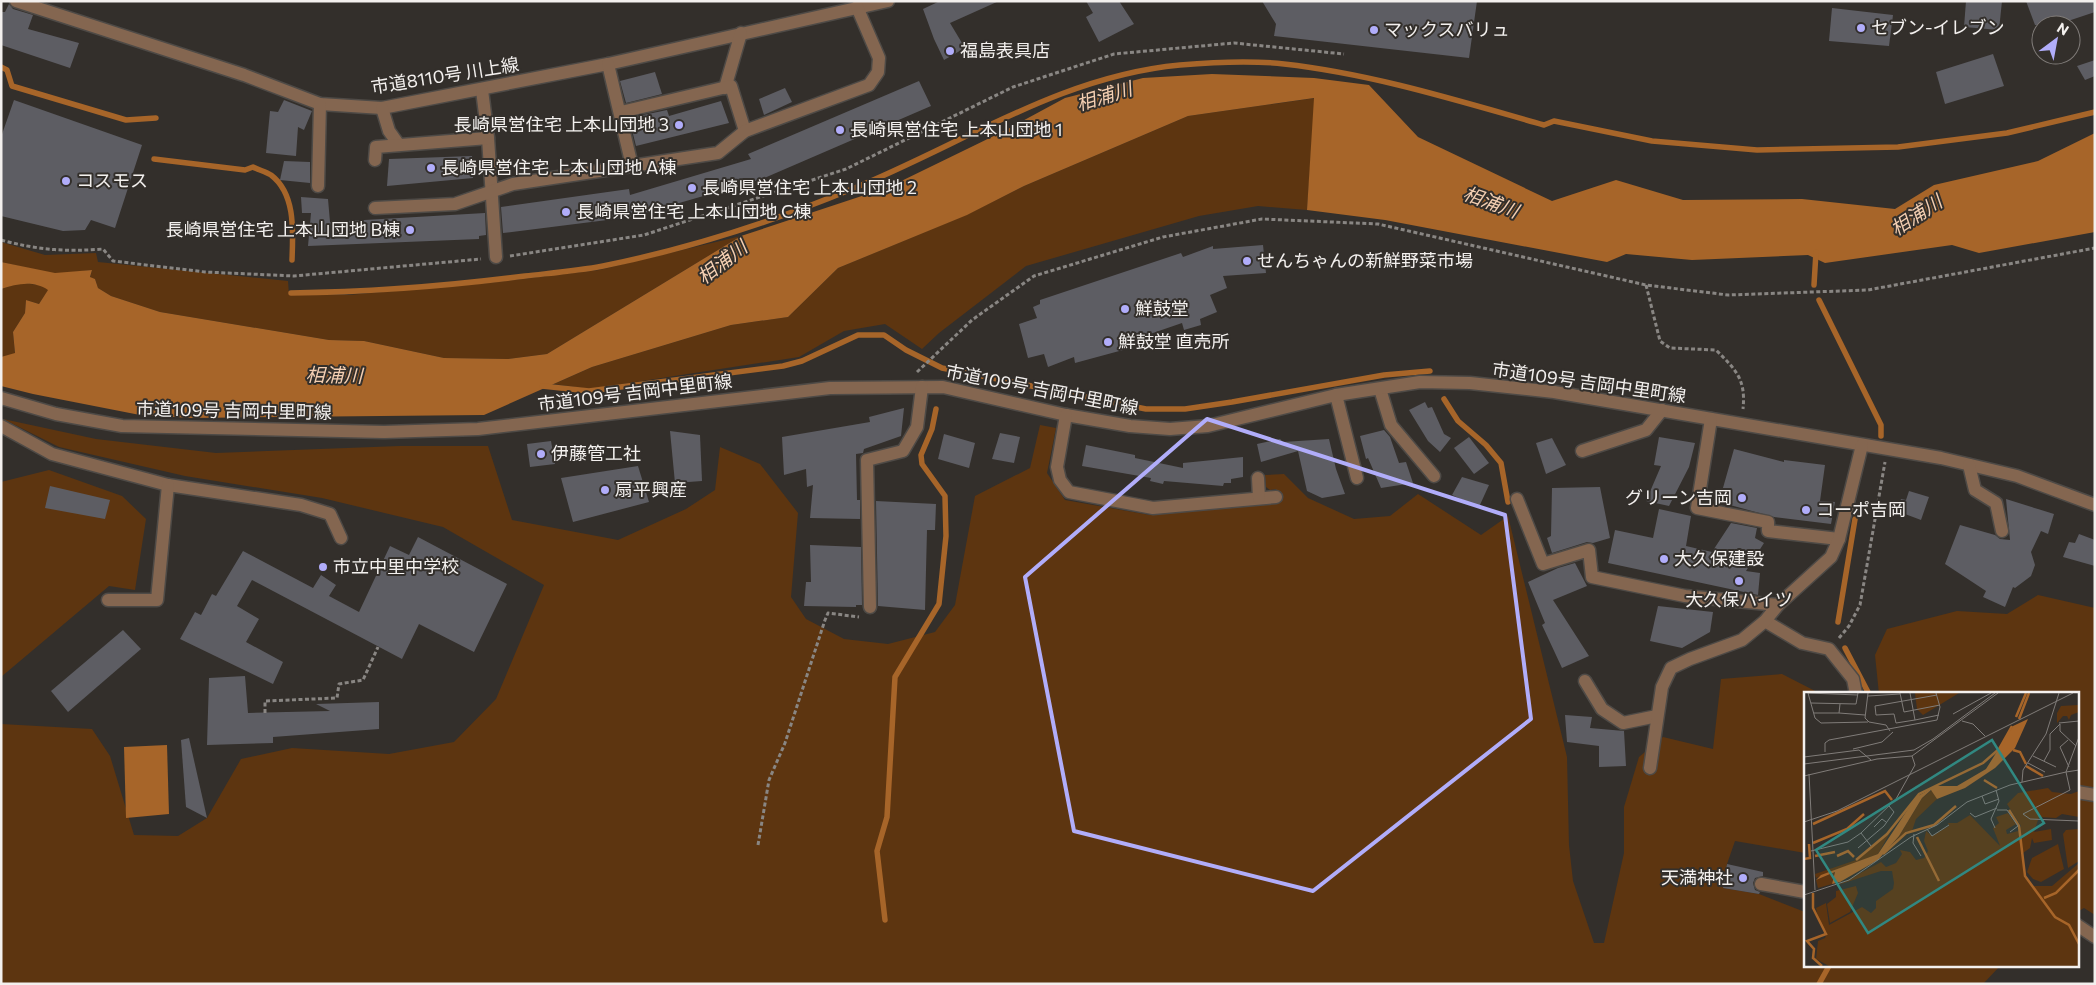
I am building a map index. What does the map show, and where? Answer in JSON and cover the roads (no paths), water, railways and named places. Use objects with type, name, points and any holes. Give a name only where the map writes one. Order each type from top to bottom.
[{"type":"street","name":"市道8110号 川上線","points":[[16,1],[244,75],[320,104],[382,108],[608,64],[888,1]]},
{"type":"street","points":[[375,208],[455,204],[492,193],[513,184],[718,153],[745,131],[869,85],[878,72],[879,58],[858,7]]},
{"type":"street","points":[[725,88],[741,34]]},
{"type":"street","points":[[608,64],[621,112],[632,166]]},
{"type":"street","points":[[621,112],[731,86],[745,131]]},
{"type":"street","points":[[482,90],[488,138],[496,258]]},
{"type":"street","points":[[318,186],[320,104]]},
{"type":"street","points":[[382,108],[389,131],[399,145]]},
{"type":"street","points":[[375,160],[376,147],[488,138]]},
{"type":"street","name":"市道109号 吉岡中里町線","points":[[1,398],[56,414],[122,426],[384,432],[478,429],[830,388],[943,387],[1066,415],[1130,426],[1170,429],[1208,426],[1336,395],[1380,388],[1420,382],[1470,383],[1554,392],[1969,465],[2017,476],[2095,505]]},
{"type":"street","points":[[870,607],[868,460],[903,451],[916,427],[922,387]]},
{"type":"street","points":[[1380,388],[1391,425],[1434,476]]},
{"type":"street","points":[[1336,395],[1357,478]]},
{"type":"street","points":[[1582,451],[1646,430],[1662,410]]},
{"type":"street","points":[[1066,415],[1057,467],[1060,480],[1069,492],[1153,508],[1276,497]]},
{"type":"street","points":[[1711,419],[1697,508],[1768,522],[1768,531],[1838,539]]},
{"type":"street","points":[[1,426],[52,454],[168,485],[301,505],[330,514],[341,538]]},
{"type":"street","points":[[1650,768],[1662,687],[1671,668],[1742,640],[1765,621],[1778,604],[1830,557],[1838,539],[1862,445]]},
{"type":"street","points":[[1969,465],[1975,490],[1996,503],[2002,531]]},
{"type":"street","points":[[1258,478],[1259,498]]},
{"type":"street","points":[[108,600],[157,600],[168,485]]},
{"type":"street","points":[[1517,499],[1543,564],[1589,550],[1592,577],[1685,596],[1778,604]]},
{"type":"street","points":[[1765,621],[1802,643],[1829,649],[1853,678],[1856,692]]},
{"type":"street","points":[[1585,681],[1602,709],[1623,723],[1657,716]]},
{"type":"street","points":[[2078,792],[2095,795]]},
{"type":"street","points":[[1761,884],[1804,892]]},
{"type":"street","points":[[2078,926],[2095,937]]},
{"type":"water","name":"相浦川","points":[[1212,74],[1314,78],[1369,85],[1418,137],[1552,201],[1616,180],[1683,200],[1802,199],[1895,209],[1934,185],[2038,161],[2095,133],[2095,232],[1979,253],[1952,245],[1825,263],[1808,255],[1692,260],[1626,254],[1607,262],[1385,220],[1307,210],[1314,98],[1188,116],[1024,186],[967,215],[838,268],[788,317],[731,325],[592,367],[484,415],[191,418],[140,415],[1,386],[1,357],[15,353],[13,332],[25,313],[26,300],[39,304],[48,290],[31,284],[19,284],[1,289],[1,262],[55,273],[92,270],[90,277],[95,279],[98,288],[111,296],[160,312],[329,340],[364,341],[444,358],[508,359],[547,354],[741,236],[889,187],[1004,131],[1065,98],[1143,78]]},
{"type":"water","points":[[167,745],[169,814],[126,818],[124,747]]},
{"type":"waterway","name":"相浦川","points":[[291,293],[437,286],[574,271],[635,259],[698,243],[760,223],[852,189],[1052,97],[1093,83],[1136,72],[1180,65],[1219,62],[1284,64],[1383,81],[1544,125],[1554,121],[1652,141],[1757,150],[1898,147],[2007,133],[2095,112]]},
{"type":"waterway","points":[[1,67],[7,70],[12,86],[126,120],[156,118]]},
{"type":"waterway","points":[[154,159],[245,170],[253,167],[271,175],[285,192],[289,203],[293,238],[292,260]]},
{"type":"waterway","points":[[1814,285],[1816,252]]},
{"type":"waterway","points":[[1819,300],[1881,425],[1881,436]]},
{"type":"waterway","points":[[542,386],[589,391],[783,366],[802,361],[858,335],[884,335],[906,350],[942,368],[1146,409],[1185,409],[1384,375],[1430,371]]},
{"type":"waterway","points":[[1444,399],[1458,421],[1486,445],[1501,463],[1508,502]]},
{"type":"waterway","points":[[885,920],[877,851],[887,817],[895,677],[939,604],[946,536],[945,496],[922,464],[921,455],[932,429],[936,409]]},
{"type":"waterway","points":[[1838,622],[1855,519]]},
{"type":"waterway","points":[[1845,648],[1868,692]]},
{"type":"waterway","points":[[1819,984],[1828,968]]},
{"type":"place","name":"セブン-イレブン","points":[[1861,28]]},
{"type":"place","name":"マックスバリュ","points":[[1374,30]]},
{"type":"place","name":"福島表具店","points":[[950,51]]},
{"type":"place","name":"長崎県営住宅 上本山団地 3","points":[[679,125]]},
{"type":"place","name":"長崎県営住宅 上本山団地 1","points":[[840,130]]},
{"type":"place","name":"長崎県営住宅 上本山団地 A棟","points":[[431,168]]},
{"type":"place","name":"コスモス","points":[[66,181]]},
{"type":"place","name":"長崎県営住宅 上本山団地 2","points":[[692,188]]},
{"type":"place","name":"長崎県営住宅 上本山団地 C棟","points":[[566,212]]},
{"type":"place","name":"長崎県営住宅 上本山団地 B棟","points":[[410,230]]},
{"type":"place","name":"せんちゃんの新鮮野菜市場","points":[[1247,261]]},
{"type":"place","name":"鮮鼓堂","points":[[1125,309]]},
{"type":"place","name":"鮮鼓堂 直売所","points":[[1108,342]]},
{"type":"place","name":"伊藤管工社","points":[[541,454]]},
{"type":"place","name":"扇平興産","points":[[605,490]]},
{"type":"place","name":"グリーン吉岡","points":[[1742,498]]},
{"type":"place","name":"コーポ吉岡","points":[[1806,510]]},
{"type":"place","name":"大久保建設","points":[[1664,559]]},
{"type":"place","name":"市立中里中学校","points":[[323,567]]},
{"type":"place","name":"大久保ハイツ","points":[[1739,581]]},
{"type":"place","name":"天満神社","points":[[1743,878]]}]
